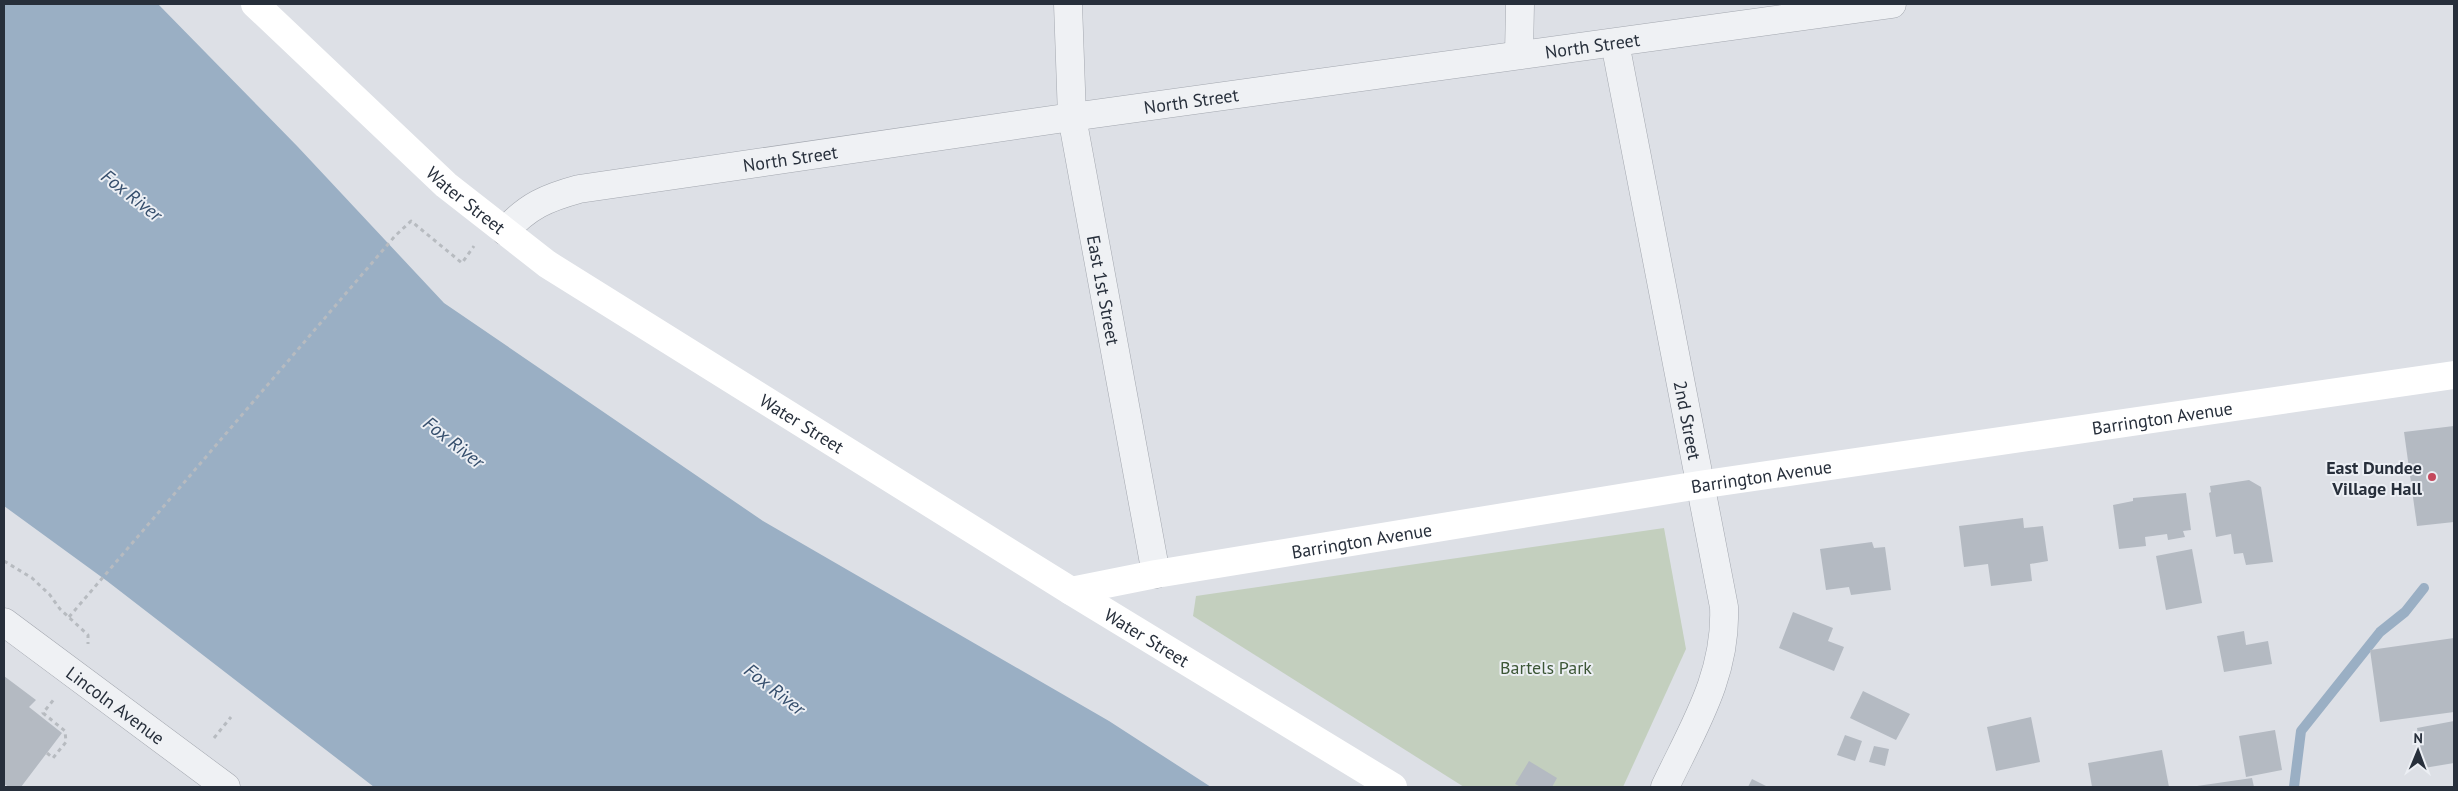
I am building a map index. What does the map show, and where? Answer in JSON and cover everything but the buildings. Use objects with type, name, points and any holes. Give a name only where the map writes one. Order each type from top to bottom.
[{"type":"street","name":"Water Street","points":[[255,4],[446,185],[504,231],[572,280],[1071,591],[1393,787]]},
{"type":"street","name":"East 1st Street","points":[[1068,4],[1072,117],[1156,574]]},
{"type":"street","points":[[1519,54],[1520,4]]},
{"type":"street","name":"North Street","points":[[504,231],[520,215],[546,199],[578,189],[1519,54],[1615,43],[1892,4]]},
{"type":"street","name":"2nd Street","points":[[1615,43],[1722,592],[1724,621],[1720,663],[1707,698],[1665,787]]},
{"type":"street","name":"Barrington Avenue","points":[[1071,591],[1156,574],[1700,485],[2454,375]]},
{"type":"street","name":"Lincoln Avenue","points":[[4,622],[226,787]]},
{"type":"path","points":[[69,617],[396,236],[411,221],[462,263],[478,241]]},
{"type":"path","points":[[4,561],[32,578],[50,595],[60,609],[88,635],[88,648]]},
{"type":"path","points":[[47,753],[53,758],[66,742],[65,730],[43,713],[57,696]]},
{"type":"green space","name":"Bartels Park","points":[[1664,528],[1686,649],[1623,787],[1464,787],[1193,616],[1196,596]]},
{"type":"water","name":"Fox River","points":[[4,4],[158,4],[298,147],[444,303],[763,521],[1109,721],[1211,787],[374,787],[107,581],[4,506]]},
{"type":"waterway","points":[[2294,787],[2301,731],[2380,632],[2405,612],[2424,588]]},
{"type":"place","name":"East Dundee Village Hall","points":[[2432,477]]}]
